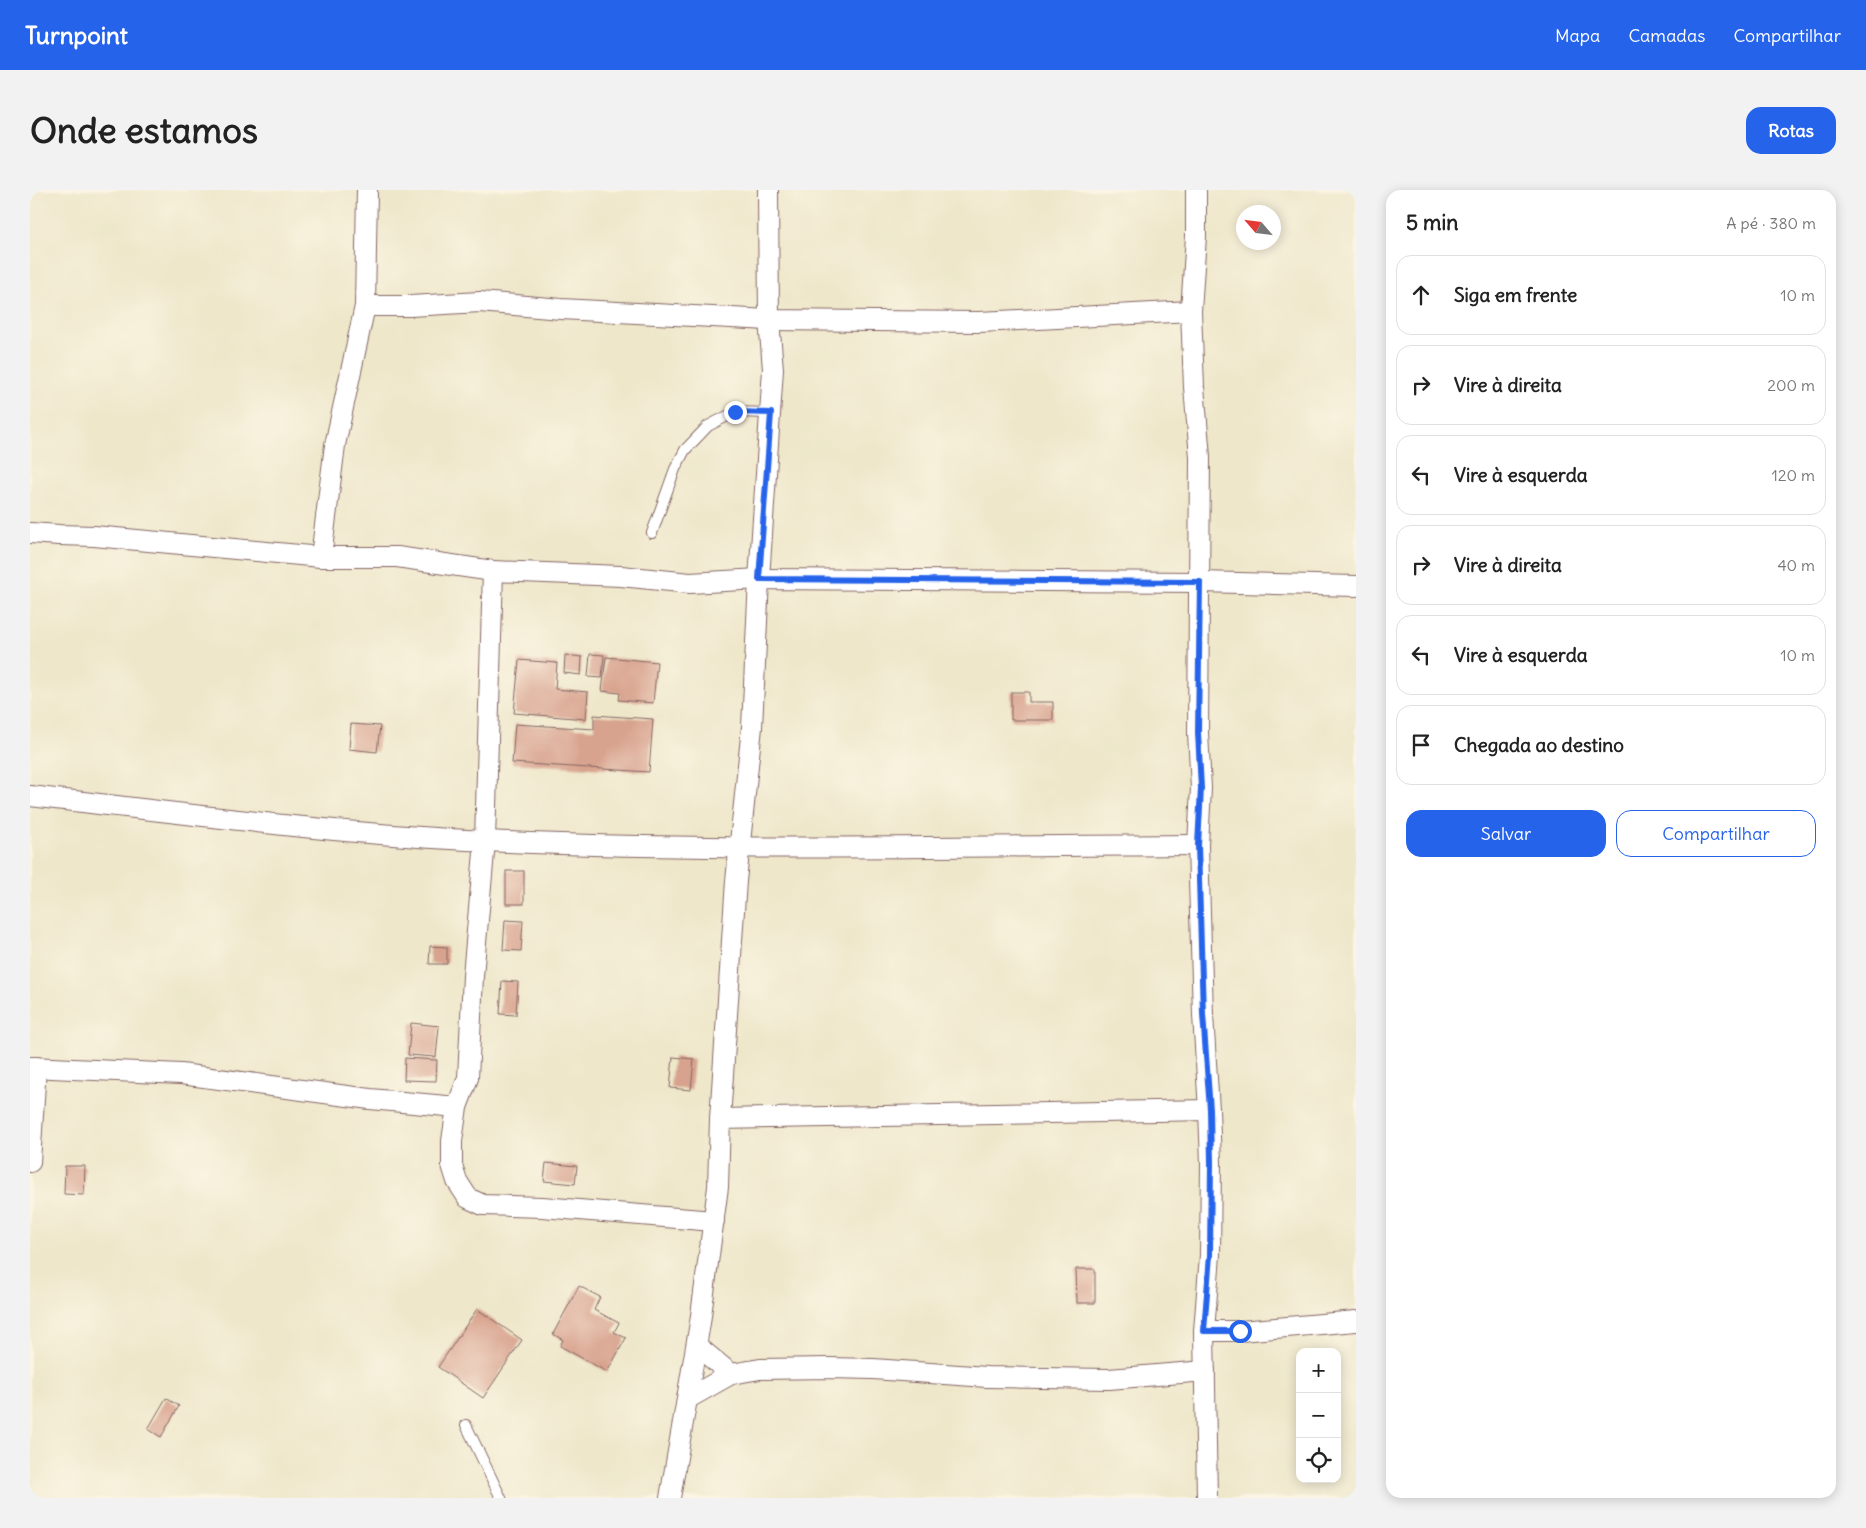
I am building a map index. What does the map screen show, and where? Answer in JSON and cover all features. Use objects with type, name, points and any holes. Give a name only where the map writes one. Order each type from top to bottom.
[{"type":"street","points":[[321,556],[335,445],[364,306],[367,190]]},
{"type":"street","points":[[670,1498],[697,1346],[718,1187],[720,1119],[740,847],[752,727],[759,579],[771,413],[773,369],[769,320],[768,190]]},
{"type":"street","points":[[1196,190],[1196,236],[1191,311],[1194,387],[1200,457],[1198,733],[1201,788],[1198,845],[1203,1014],[1210,1110],[1210,1255],[1204,1331],[1207,1498]]},
{"type":"street","points":[[364,306],[410,306],[480,302],[561,309],[769,320],[979,322],[1191,311]]},
{"type":"street","points":[[30,533],[94,536],[321,556],[397,557],[493,571],[621,576],[690,583],[759,579],[1200,582],[1356,586]]},
{"type":"street","points":[[493,571],[485,841],[473,976],[468,1078],[457,1107],[452,1141],[452,1165],[457,1181],[468,1198],[482,1205],[542,1207],[714,1221]]},
{"type":"street","points":[[30,796],[333,829],[485,841],[740,847],[1198,845]]},
{"type":"street","points":[[30,1162],[33,1067],[181,1074],[370,1099],[457,1107]]},
{"type":"street","points":[[720,1119],[1210,1110]]},
{"type":"street","points":[[1204,1331],[1240,1331],[1356,1321]]},
{"type":"street","points":[[697,1346],[731,1374]]},
{"type":"street","points":[[687,1399],[731,1374],[760,1370],[873,1369],[987,1376],[1109,1379],[1205,1371]]},
{"type":"lane","points":[[652,534],[675,469],[685,450],[708,426],[735,412],[771,413]]},
{"type":"lane","points":[[466,1424],[501,1498]]},
{"type":"building","points":[[590,654],[604,655],[602,678],[588,677]]},
{"type":"building","points":[[565,655],[582,657],[581,675],[564,673]]},
{"type":"building","points":[[606,657],[657,662],[653,703],[619,700],[620,693],[602,691]]},
{"type":"building","points":[[519,660],[557,663],[555,689],[588,692],[586,719],[514,713]]},
{"type":"building","points":[[1011,692],[1029,692],[1029,702],[1053,702],[1053,720],[1011,720]]},
{"type":"building","points":[[594,715],[653,719],[649,772],[512,763],[515,724],[594,729]]},
{"type":"building","points":[[351,724],[380,726],[377,752],[349,749]]},
{"type":"building","points":[[506,871],[524,871],[524,904],[506,904]]},
{"type":"building","points":[[505,920],[523,921],[521,951],[503,950]]},
{"type":"building","points":[[430,946],[447,947],[447,964],[429,964]]},
{"type":"building","points":[[502,981],[518,982],[516,1015],[500,1014]]},
{"type":"building","points":[[411,1023],[439,1026],[436,1057],[408,1055]]},
{"type":"building","points":[[673,1057],[694,1059],[691,1090],[670,1088]]},
{"type":"building","points":[[405,1058],[437,1060],[436,1081],[404,1080]]},
{"type":"building","points":[[546,1163],[577,1166],[575,1184],[544,1181]]},
{"type":"building","points":[[65,1166],[85,1166],[84,1195],[64,1194]]},
{"type":"building","points":[[1076,1269],[1095,1269],[1095,1303],[1077,1303]]},
{"type":"building","points":[[579,1286],[600,1297],[594,1310],[619,1323],[614,1332],[626,1338],[607,1372],[560,1346],[563,1340],[553,1334]]},
{"type":"building","points":[[477,1309],[522,1340],[483,1398],[438,1367]]},
{"type":"building","points":[[166,1398],[179,1406],[161,1437],[148,1429]]},
{"type":"route","points":[[735,412],[771,413],[759,579],[1200,582],[1198,733],[1201,788],[1198,845],[1203,1014],[1210,1110],[1211,1163],[1210,1255],[1204,1331],[1240,1331]]}]
